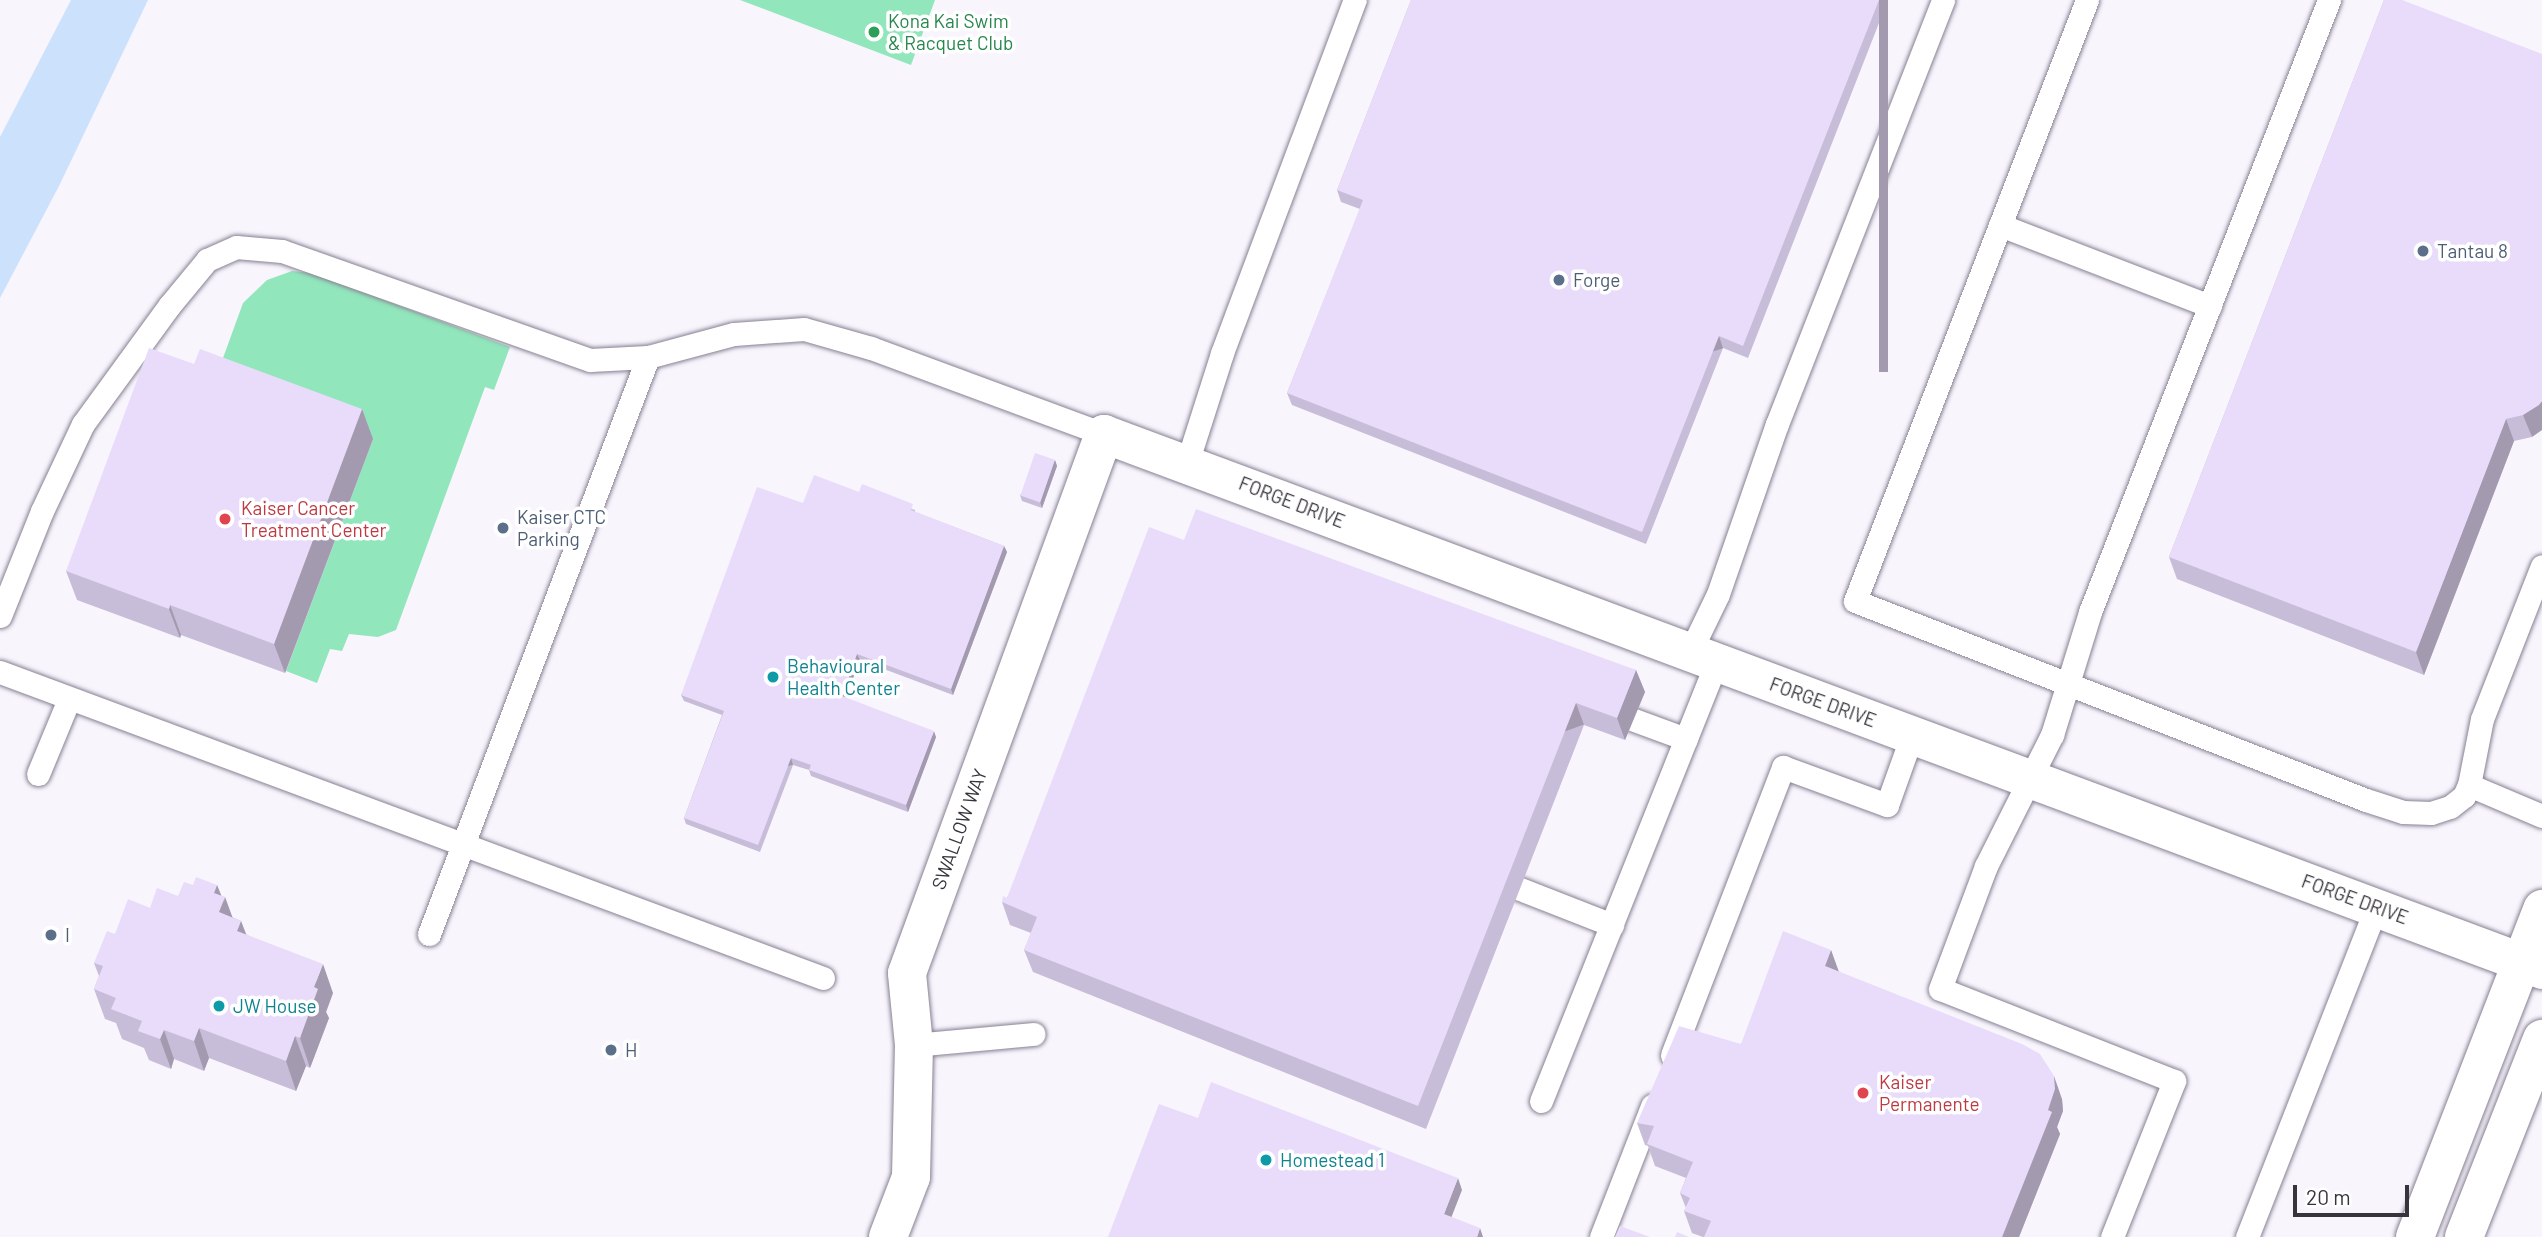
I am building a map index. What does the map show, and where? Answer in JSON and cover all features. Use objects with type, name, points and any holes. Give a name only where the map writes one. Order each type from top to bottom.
[{"type":"street","name":"FORGE DRIVE","points":[[1104,434],[2532,966]]},
{"type":"street","name":"SWALLOW WAY","points":[[888,1237],[911,1177],[914,1045],[907,973],[1104,434]]},
{"type":"street","points":[[2415,1237],[2532,966],[2542,909]]},
{"type":"street","points":[[2464,1237],[2542,1039]]},
{"type":"lane","points":[[1187,463],[1222,353],[1355,0]]},
{"type":"lane","points":[[1541,1101],[1686,739],[1718,594],[1777,424],[1943,0]]},
{"type":"lane","points":[[2087,0],[1855,601],[2403,812],[2431,813],[2450,807],[2464,796],[2469,785],[2482,719],[2542,566]]},
{"type":"lane","points":[[2112,1237],[2174,1081],[1941,989],[1986,866],[2028,778],[2045,751],[2090,612],[2329,0]]},
{"type":"lane","points":[[2000,225],[2210,306]]},
{"type":"lane","points":[[0,616],[42,512],[83,424],[169,306],[207,260],[236,247],[282,251],[590,360],[649,357],[734,334],[804,329],[871,348],[1104,434]]},
{"type":"lane","points":[[429,934],[649,357]]},
{"type":"lane","points":[[0,672],[823,978]]},
{"type":"lane","points":[[38,774],[69,699]]},
{"type":"lane","points":[[1581,701],[1686,739]]},
{"type":"lane","points":[[1601,1237],[1783,767],[1887,805],[1912,735]]},
{"type":"lane","points":[[2469,785],[2542,816]]},
{"type":"lane","points":[[1520,889],[1612,925]]},
{"type":"lane","points":[[2247,1237],[2376,907]]},
{"type":"lane","points":[[914,1045],[1033,1034]]},
{"type":"green space","name":"Kona Kai Swim & Racquet Club","points":[[740,0],[935,0],[911,65]]},
{"type":"green space","points":[[292,271],[311,273],[510,347],[494,390],[485,387],[396,630],[378,637],[349,634],[342,651],[330,649],[317,683],[286,671],[373,439],[215,380],[243,303],[267,280]]},
{"type":"water","points":[[71,0],[148,0],[59,186],[0,298],[0,137]]},
{"type":"building","name":"Forge","points":[[1411,0],[1879,0],[1743,346],[1719,336],[1642,532],[1287,393],[1363,200],[1337,190]]},
{"type":"building","name":"Tantau 8","points":[[2384,0],[2402,0],[2542,54],[2542,401],[2523,415],[2506,419],[2416,652],[2169,557]]},
{"type":"building","name":"Kaiser Cancer Treatment Center","points":[[149,348],[194,364],[200,349],[362,409],[274,644],[170,605],[169,609],[66,571]]},
{"type":"building","points":[[1035,453],[1055,460],[1040,502],[1020,496]]},
{"type":"building","name":"Behavioural Health Center","points":[[814,475],[859,492],[862,484],[913,504],[911,510],[1004,546],[951,689],[857,654],[842,696],[934,731],[906,805],[809,770],[811,765],[791,758],[758,845],[684,818],[724,711],[681,695],[757,487],[803,503]]},
{"type":"building","points":[[1196,509],[1636,670],[1617,718],[1576,703],[1418,1106],[1024,950],[1037,917],[1002,902],[1003,896],[1007,898],[1149,527],[1184,540]]},
{"type":"building","name":"JW House","points":[[196,877],[217,885],[214,893],[225,897],[219,912],[241,921],[237,931],[323,964],[314,987],[318,989],[300,1038],[295,1036],[286,1061],[199,1028],[194,1041],[164,1030],[160,1039],[138,1031],[142,1021],[111,1009],[116,998],[94,989],[103,966],[94,963],[107,931],[115,934],[128,899],[150,908],[157,888],[178,896],[184,882],[193,885]]},
{"type":"building","name":"Kaiser Permanente","points":[[1783,931],[1831,950],[1825,966],[2022,1044],[2040,1054],[2054,1076],[2055,1089],[2048,1110],[2052,1112],[2002,1237],[1704,1237],[1711,1221],[1684,1211],[1690,1198],[1680,1193],[1693,1162],[1647,1144],[1654,1126],[1637,1123],[1679,1026],[1741,1044]]},
{"type":"building","name":"Homestead 1","points":[[1211,1082],[1458,1178],[1444,1214],[1480,1228],[1477,1237],[1108,1237],[1159,1104],[1198,1118]]},
{"type":"building","points":[[1620,1226],[1650,1237],[1615,1237]]},
{"type":"building","points":[[1677,1232],[1689,1237],[1675,1237]]},
{"type":"place","name":"Kona Kai Swim & Racquet Club","points":[[874,32]]},
{"type":"place","name":"Tantau 8","points":[[2423,251]]},
{"type":"place","name":"Forge","points":[[1559,280]]},
{"type":"place","name":"Kaiser Cancer Treatment Center","points":[[225,519]]},
{"type":"place","name":"Kaiser CTC Parking","points":[[503,528]]},
{"type":"place","name":"Behavioural Health Center","points":[[773,677]]},
{"type":"place","name":"I","points":[[51,935]]},
{"type":"place","name":"JW House","points":[[219,1006]]},
{"type":"place","name":"H","points":[[611,1050]]},
{"type":"place","name":"Kaiser Permanente","points":[[1863,1093]]},
{"type":"place","name":"Homestead 1","points":[[1266,1160]]}]
